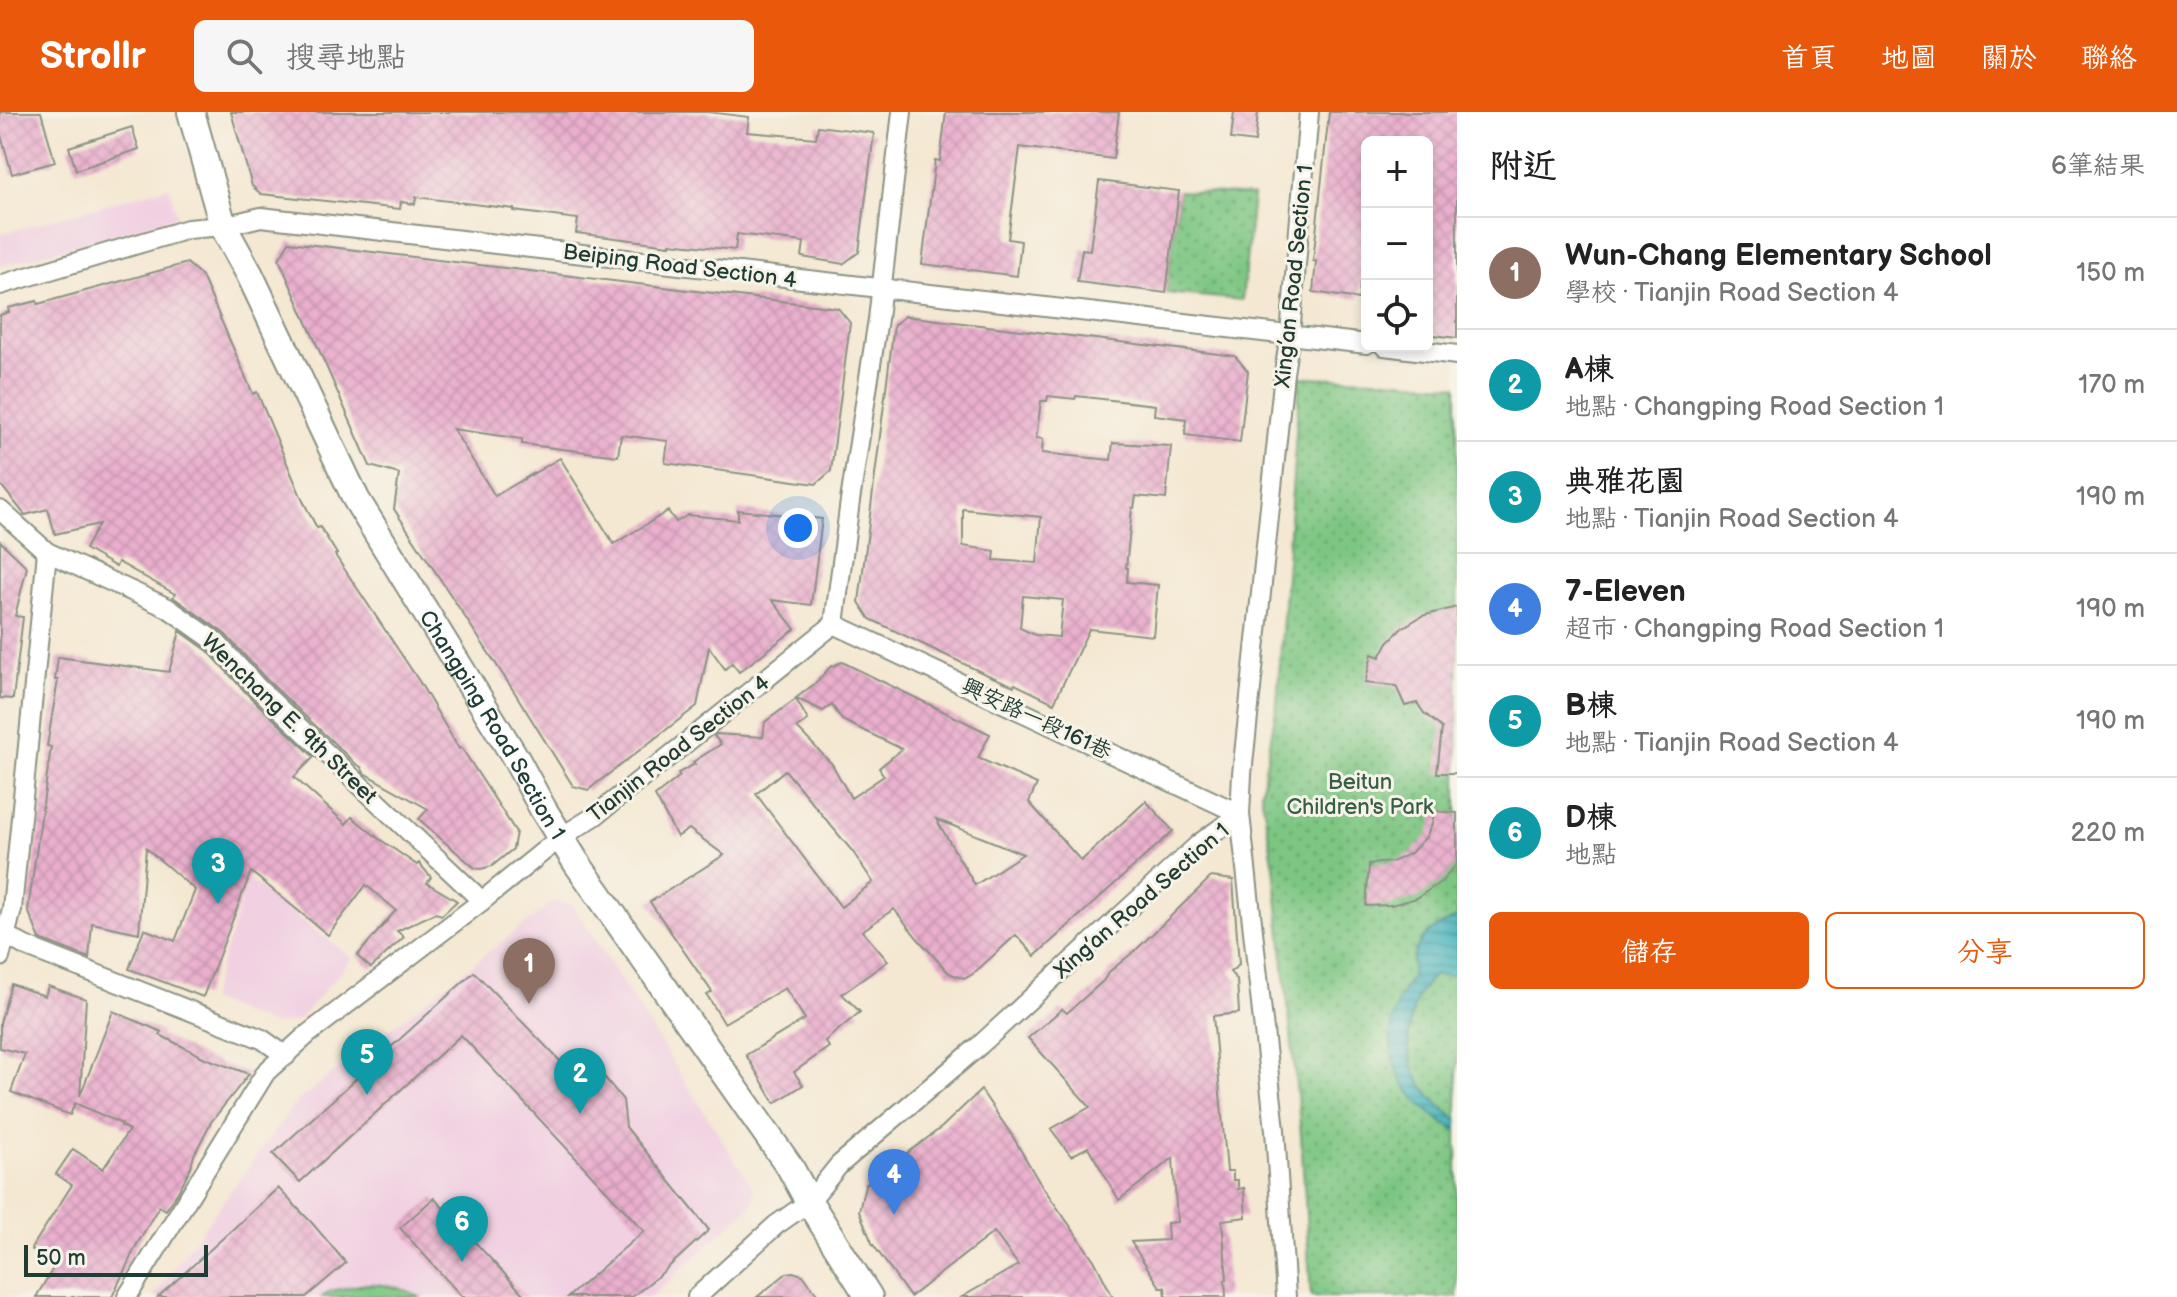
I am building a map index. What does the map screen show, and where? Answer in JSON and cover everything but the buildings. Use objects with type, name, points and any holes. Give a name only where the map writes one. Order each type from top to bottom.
[{"type":"street","name":"Changping Road Section 1","points":[[191,112],[223,226],[250,275],[356,499],[576,862],[790,1167],[869,1297]]},
{"type":"street","points":[[834,624],[882,288],[902,112]]},
{"type":"street","name":"Xing’an Road Section 1","points":[[697,1297],[776,1225],[809,1202],[839,1165],[980,1045],[1200,843],[1240,814],[1290,335],[1309,112]]},
{"type":"street","name":"Beiping Road Section 4","points":[[0,285],[188,229],[223,226],[261,217],[1361,343]]},
{"type":"street","points":[[1433,352],[1457,355]]},
{"type":"street","name":"Wenchang E. 9th Street","points":[[0,510],[47,552],[168,608],[216,642],[268,698],[482,901]]},
{"type":"street","points":[[0,957],[3,933],[12,909],[47,552]]},
{"type":"street","name":"Tianjin Road Section 4","points":[[127,1297],[266,1072],[308,1034],[561,837],[595,816],[834,624]]},
{"type":"street","name":"興安路一段161巷","points":[[834,624],[1240,814]]},
{"type":"street","points":[[1240,814],[1275,1130],[1286,1297]]},
{"type":"street","points":[[3,933],[25,946],[262,1039],[286,1056]]},
{"type":"shaded area","points":[[169,187],[177,217],[0,266],[0,234]]},
{"type":"shaded area","points":[[249,880],[352,958],[298,1021],[273,1025],[209,1000]]},
{"type":"shaded area","points":[[553,902],[572,904],[754,1190],[752,1205],[651,1297],[153,1297],[295,1103]]},
{"type":"green space","points":[[1179,191],[1253,196],[1242,300],[1166,293]]},
{"type":"green space","name":"Beitun Children's Park","points":[[1300,377],[1377,379],[1457,386],[1457,1297],[1311,1297],[1301,1135],[1274,867],[1261,792],[1277,704]]},
{"type":"green space","points":[[365,1284],[394,1287],[420,1297],[322,1297],[331,1291]]},
{"type":"water","points":[[1457,918],[1457,973],[1451,976],[1434,975],[1425,986],[1413,1013],[1409,1043],[1415,1072],[1422,1085],[1457,1120],[1457,1131],[1439,1120],[1411,1094],[1394,1062],[1391,1045],[1397,1004],[1411,976],[1419,943],[1429,932]]},
{"type":"place","name":"典雅花園","points":[[218,904]]},
{"type":"place","name":"Wun-Chang Elementary School","points":[[529,1004]]},
{"type":"place","name":"B棟","points":[[367,1095]]},
{"type":"place","name":"A棟","points":[[580,1114]]},
{"type":"place","name":"7-Eleven","points":[[894,1215]]},
{"type":"place","name":"D棟","points":[[462,1262]]}]
